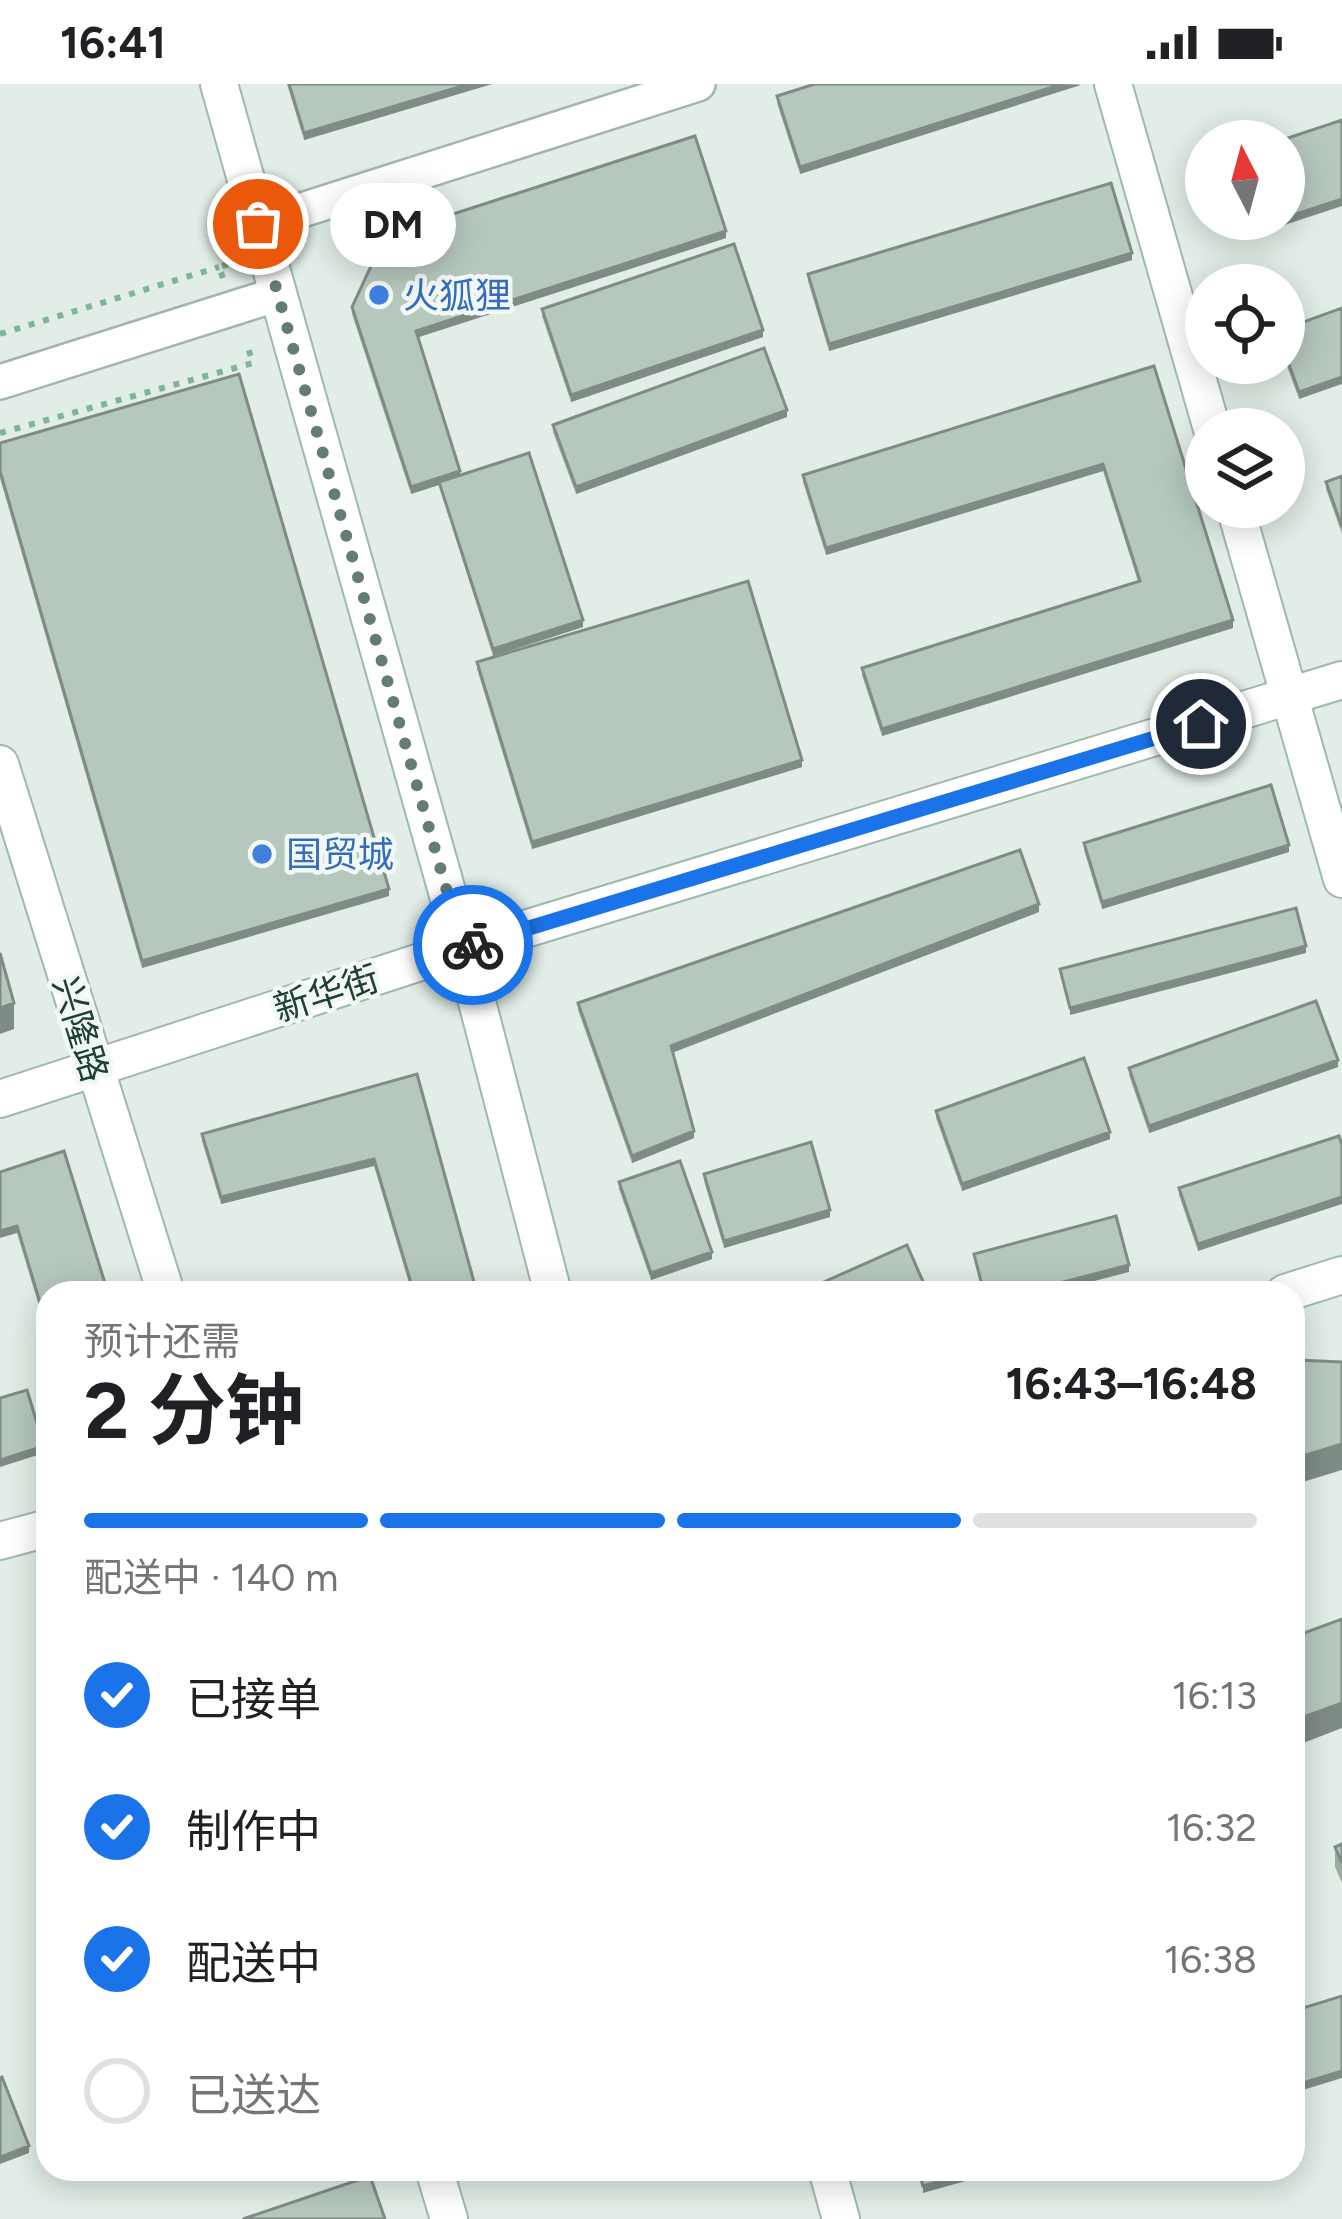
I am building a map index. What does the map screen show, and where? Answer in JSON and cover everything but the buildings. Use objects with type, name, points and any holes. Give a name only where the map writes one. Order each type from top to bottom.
[{"type":"main road","points":[[219,84],[463,948],[550,1281]]},
{"type":"main road","points":[[1113,84],[1206,408]]},
{"type":"main road","points":[[1240,528],[1342,879]]},
{"type":"main road","name":"新华街","points":[[0,1099],[463,948],[1342,680]]},
{"type":"main road","name":"兴隆路","points":[[0,764],[162,1281]]},
{"type":"main road","points":[[1305,1287],[1342,1275]]},
{"type":"main road","points":[[0,1541],[36,1531]]},
{"type":"main road","points":[[438,2181],[449,2219]]},
{"type":"main road","points":[[830,2181],[841,2219]]},
{"type":"street","points":[[258,224],[698,84]]},
{"type":"street","points":[[0,382],[278,294]]},
{"type":"path","points":[[0,334],[219,267]]},
{"type":"way so far","points":[[258,224],[463,948],[473,945]]},
{"type":"place","name":"DM","points":[[258,224]]},
{"type":"place","name":"火狐狸","points":[[379,295]]},
{"type":"place","name":"国贸城","points":[[262,854]]},
{"type":"route","points":[[473,945],[1201,724]]}]
